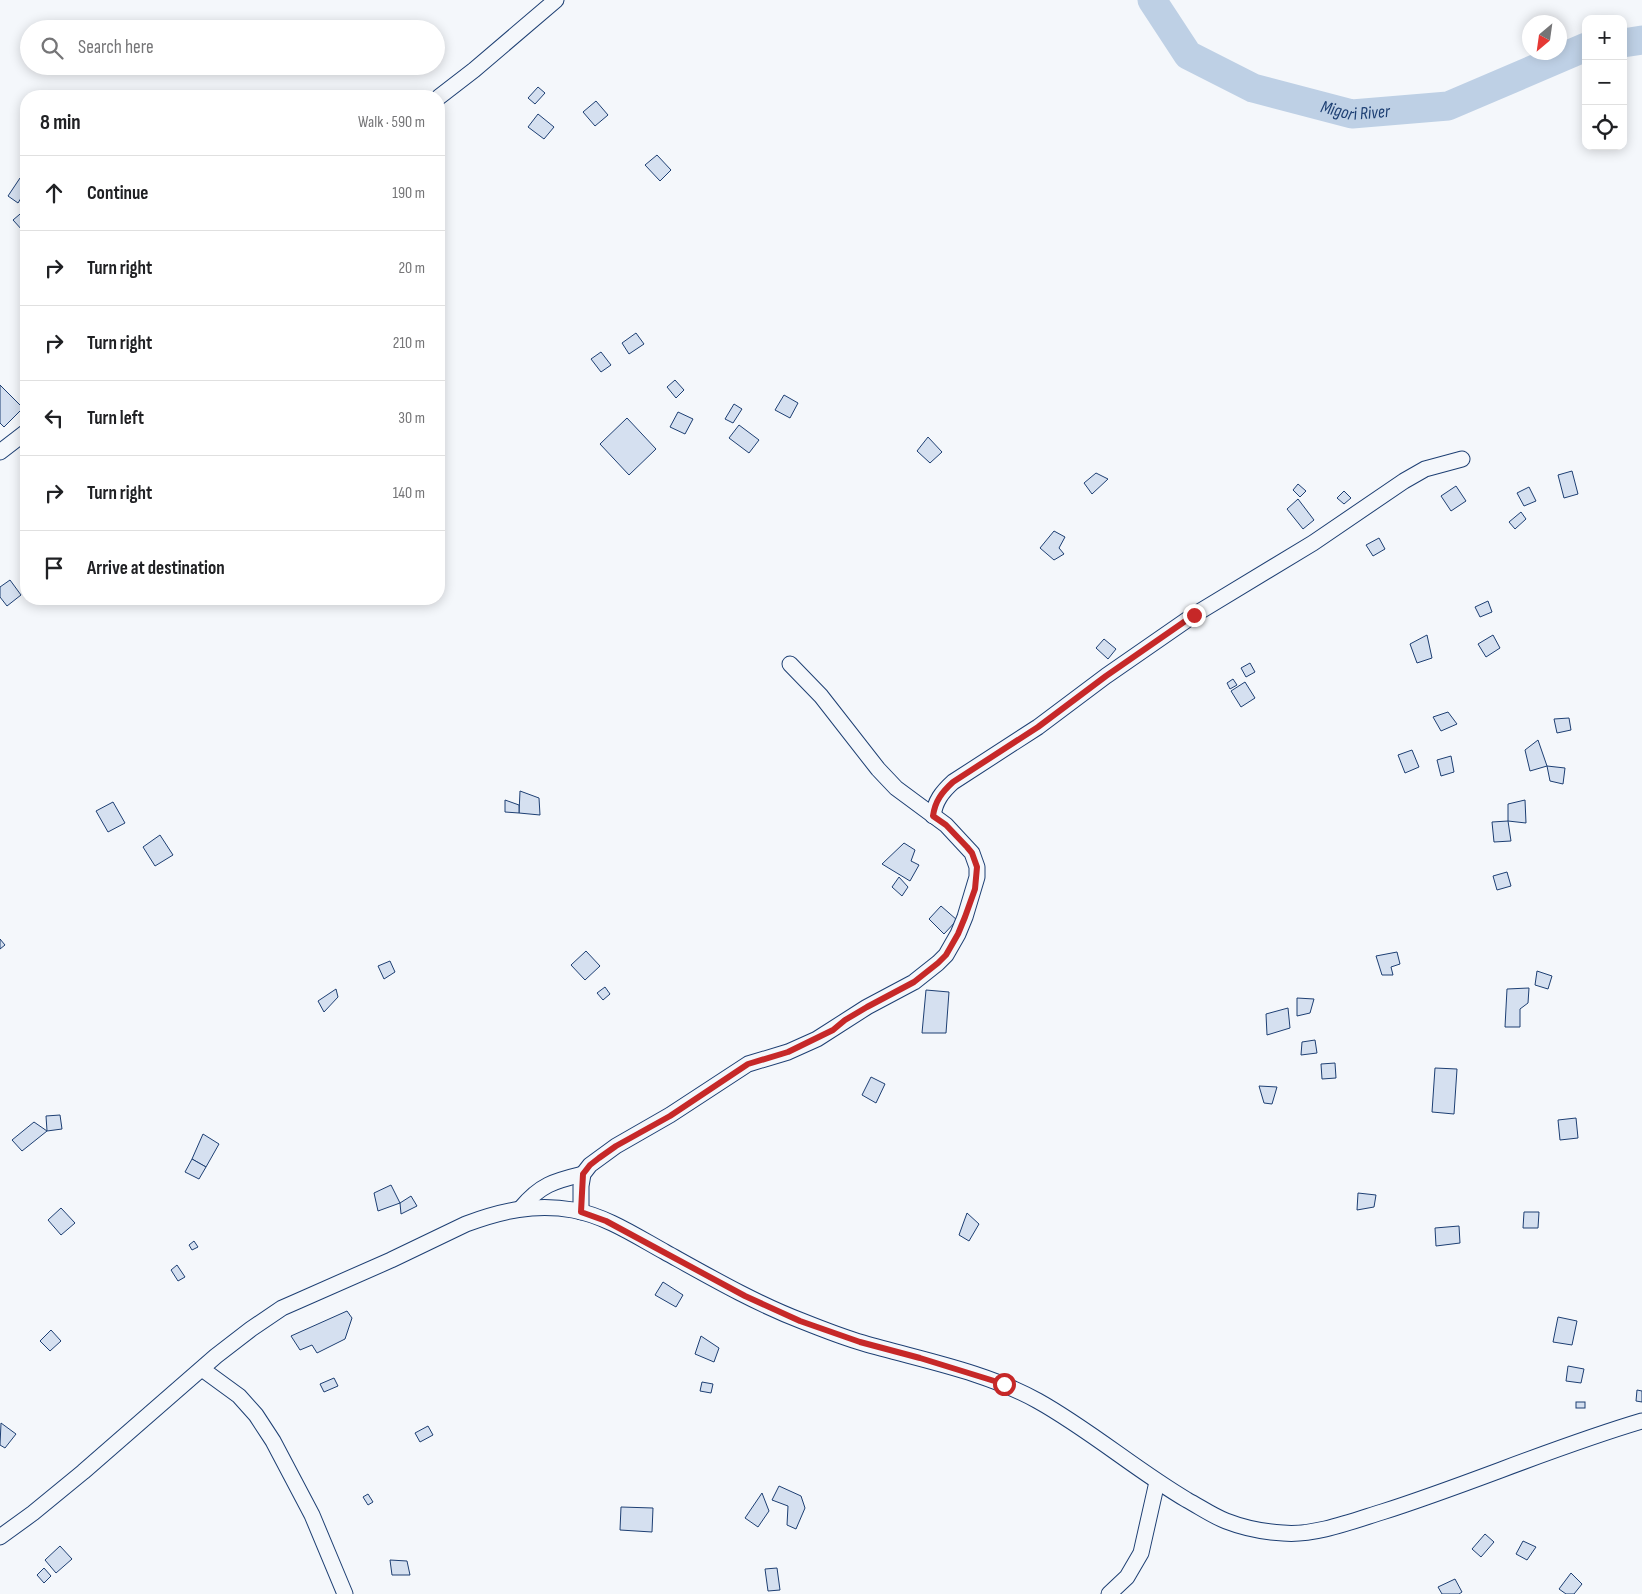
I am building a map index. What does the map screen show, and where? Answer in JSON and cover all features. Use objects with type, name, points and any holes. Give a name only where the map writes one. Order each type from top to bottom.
[{"type":"street","points":[[445,92],[556,0]]},
{"type":"street","points":[[0,452],[20,437]]},
{"type":"street","points":[[933,816],[937,801],[953,782],[1038,727],[1106,676],[1194,615],[1313,543],[1404,480],[1425,469],[1462,459]]},
{"type":"street","points":[[581,1212],[583,1174],[590,1165],[616,1146],[670,1116],[748,1064],[788,1052],[817,1039],[867,1007],[902,990],[938,963],[952,946],[958,934],[975,889],[977,867],[972,853],[946,825],[896,788],[878,770],[838,716],[790,664]]},
{"type":"street","points":[[521,1208],[539,1190],[553,1183],[583,1174]]},
{"type":"street","points":[[0,1537],[83,1472],[232,1343],[282,1308],[466,1224],[484,1217],[521,1208],[550,1208],[581,1212],[606,1221],[745,1296],[800,1321],[860,1342],[1004,1384],[1066,1417],[1157,1482],[1224,1521],[1254,1529],[1285,1534],[1312,1531],[1351,1521],[1407,1504],[1642,1421]]},
{"type":"street","points":[[202,1369],[239,1396],[256,1414],[273,1441],[312,1515],[346,1594]]},
{"type":"street","points":[[1109,1594],[1127,1577],[1141,1554],[1157,1482]]},
{"type":"building","points":[[538,87],[545,93],[535,104],[528,98]]},
{"type":"building","points":[[596,101],[608,115],[595,126],[583,112]]},
{"type":"building","points":[[538,114],[554,127],[544,139],[528,127]]},
{"type":"building","points":[[657,155],[671,170],[660,181],[645,165]]},
{"type":"building","points":[[20,178],[20,200],[18,203],[8,196]]},
{"type":"building","points":[[20,214],[20,228],[13,220]]},
{"type":"building","points":[[636,333],[644,344],[629,354],[622,343]]},
{"type":"building","points":[[601,352],[611,365],[601,372],[591,359]]},
{"type":"building","points":[[675,380],[684,390],[676,398],[667,387]]},
{"type":"building","points":[[0,385],[20,405],[20,411],[4,427],[0,423]]},
{"type":"building","points":[[784,395],[798,403],[790,418],[775,410]]},
{"type":"building","points":[[734,404],[742,409],[733,423],[725,419]]},
{"type":"building","points":[[678,412],[693,419],[685,434],[670,427]]},
{"type":"building","points":[[627,418],[656,449],[629,475],[600,444]]},
{"type":"building","points":[[739,425],[759,440],[749,453],[729,438]]},
{"type":"building","points":[[928,437],[942,452],[930,463],[917,451]]},
{"type":"building","points":[[1572,471],[1578,494],[1564,498],[1558,475]]},
{"type":"building","points":[[1096,473],[1108,479],[1092,494],[1084,483]]},
{"type":"building","points":[[1298,484],[1306,491],[1300,497],[1293,490]]},
{"type":"building","points":[[1456,486],[1466,501],[1451,511],[1441,496]]},
{"type":"building","points":[[1529,487],[1536,501],[1524,506],[1517,493]]},
{"type":"building","points":[[1344,491],[1351,498],[1344,504],[1337,498]]},
{"type":"building","points":[[1298,499],[1314,520],[1303,529],[1287,509]]},
{"type":"building","points":[[1521,512],[1526,519],[1515,529],[1509,522]]},
{"type":"building","points":[[1054,531],[1065,537],[1059,548],[1064,554],[1054,560],[1040,548]]},
{"type":"building","points":[[1379,538],[1385,549],[1373,556],[1366,545]]},
{"type":"building","points":[[10,580],[20,596],[7,606],[0,597],[0,587]]},
{"type":"building","points":[[1488,601],[1492,612],[1480,617],[1475,607]]},
{"type":"building","points":[[1427,635],[1432,658],[1417,663],[1410,644]]},
{"type":"building","points":[[1493,635],[1500,648],[1486,657],[1478,644]]},
{"type":"building","points":[[1104,639],[1116,649],[1108,659],[1096,648]]},
{"type":"building","points":[[1250,663],[1255,672],[1246,677],[1241,668]]},
{"type":"building","points":[[1233,679],[1237,685],[1230,689],[1227,683]]},
{"type":"building","points":[[1245,682],[1255,698],[1241,707],[1231,691]]},
{"type":"building","points":[[1448,712],[1457,724],[1441,731],[1433,717]]},
{"type":"building","points":[[1569,718],[1571,730],[1557,733],[1554,719]]},
{"type":"building","points":[[1538,740],[1547,766],[1530,771],[1525,750]]},
{"type":"building","points":[[1412,750],[1419,767],[1405,773],[1398,755]]},
{"type":"building","points":[[1451,756],[1454,772],[1441,776],[1437,760]]},
{"type":"building","points":[[1547,766],[1565,768],[1563,784],[1550,781]]},
{"type":"building","points":[[520,791],[539,798],[540,815],[519,813]]},
{"type":"building","points":[[505,800],[519,805],[519,813],[505,812]]},
{"type":"building","points":[[1525,800],[1526,823],[1508,821],[1508,804]]},
{"type":"building","points":[[113,802],[125,823],[108,832],[96,811]]},
{"type":"building","points":[[1508,821],[1511,841],[1494,842],[1492,822]]},
{"type":"building","points":[[160,835],[173,855],[155,866],[143,847]]},
{"type":"building","points":[[904,843],[915,850],[911,861],[919,865],[910,881],[882,864]]},
{"type":"building","points":[[1507,872],[1511,886],[1497,890],[1493,876]]},
{"type":"building","points":[[899,877],[908,887],[902,896],[892,887]]},
{"type":"building","points":[[941,906],[957,920],[944,934],[929,919]]},
{"type":"building","points":[[0,939],[5,945],[0,949]]},
{"type":"building","points":[[586,951],[600,966],[585,980],[571,965]]},
{"type":"building","points":[[1397,952],[1400,964],[1391,967],[1393,975],[1382,975],[1376,956]]},
{"type":"building","points":[[390,961],[395,972],[384,979],[378,966]]},
{"type":"building","points":[[1537,971],[1552,976],[1548,989],[1535,985]]},
{"type":"building","points":[[605,987],[610,994],[603,1000],[597,993]]},
{"type":"building","points":[[1529,988],[1528,1003],[1520,1009],[1520,1027],[1505,1027],[1507,989]]},
{"type":"building","points":[[336,989],[338,997],[324,1012],[318,1001]]},
{"type":"building","points":[[926,990],[949,992],[946,1033],[922,1033]]},
{"type":"building","points":[[1297,998],[1314,999],[1310,1013],[1297,1016]]},
{"type":"building","points":[[1288,1008],[1290,1028],[1267,1035],[1266,1014]]},
{"type":"building","points":[[1315,1040],[1317,1053],[1301,1055],[1302,1042]]},
{"type":"building","points":[[1335,1063],[1336,1078],[1322,1079],[1321,1064]]},
{"type":"building","points":[[1435,1068],[1457,1069],[1454,1114],[1432,1112]]},
{"type":"building","points":[[871,1077],[885,1084],[876,1103],[862,1095]]},
{"type":"building","points":[[1259,1086],[1277,1087],[1272,1104],[1264,1103]]},
{"type":"building","points":[[60,1115],[62,1129],[47,1131],[46,1116]]},
{"type":"building","points":[[1576,1118],[1578,1138],[1560,1140],[1558,1120]]},
{"type":"building","points":[[34,1122],[47,1131],[22,1151],[12,1140]]},
{"type":"building","points":[[203,1134],[219,1144],[206,1167],[192,1159]]},
{"type":"building","points":[[192,1159],[206,1167],[199,1179],[185,1172]]},
{"type":"building","points":[[391,1185],[400,1203],[378,1211],[374,1193]]},
{"type":"building","points":[[1358,1193],[1376,1195],[1374,1207],[1357,1210]]},
{"type":"building","points":[[411,1196],[417,1206],[401,1214],[400,1203]]},
{"type":"building","points":[[61,1208],[75,1223],[61,1235],[48,1220]]},
{"type":"building","points":[[1524,1212],[1539,1212],[1538,1228],[1523,1228]]},
{"type":"building","points":[[967,1213],[979,1224],[969,1241],[959,1235]]},
{"type":"building","points":[[1459,1226],[1460,1243],[1436,1246],[1435,1228]]},
{"type":"building","points":[[194,1241],[198,1247],[192,1250],[189,1245]]},
{"type":"building","points":[[177,1265],[185,1277],[178,1281],[171,1270]]},
{"type":"building","points":[[663,1282],[683,1295],[676,1307],[655,1295]]},
{"type":"building","points":[[347,1311],[352,1318],[345,1339],[317,1353],[312,1345],[300,1350],[291,1336]]},
{"type":"building","points":[[1558,1317],[1577,1321],[1572,1345],[1553,1342]]},
{"type":"building","points":[[51,1330],[61,1341],[50,1351],[40,1341]]},
{"type":"building","points":[[701,1336],[719,1348],[714,1362],[695,1354]]},
{"type":"building","points":[[1568,1366],[1584,1369],[1581,1383],[1566,1381]]},
{"type":"building","points":[[334,1378],[338,1386],[324,1392],[320,1384]]},
{"type":"building","points":[[702,1382],[713,1384],[711,1393],[700,1391]]},
{"type":"building","points":[[1637,1390],[1642,1391],[1642,1402],[1636,1401]]},
{"type":"building","points":[[1576,1402],[1585,1402],[1585,1408],[1576,1408]]},
{"type":"building","points":[[1,1423],[16,1434],[5,1448],[0,1445]]},
{"type":"building","points":[[428,1426],[433,1435],[420,1442],[415,1433]]},
{"type":"building","points":[[779,1486],[801,1496],[805,1508],[796,1529],[787,1525],[788,1506],[772,1500]]},
{"type":"building","points":[[762,1493],[769,1511],[758,1527],[745,1518]]},
{"type":"building","points":[[368,1494],[373,1502],[368,1505],[363,1497]]},
{"type":"building","points":[[621,1507],[653,1508],[652,1532],[620,1530]]},
{"type":"building","points":[[1485,1534],[1494,1542],[1481,1557],[1472,1549]]},
{"type":"building","points":[[1523,1541],[1536,1547],[1527,1560],[1516,1554]]},
{"type":"building","points":[[60,1546],[72,1559],[56,1573],[45,1560]]},
{"type":"building","points":[[390,1560],[407,1561],[410,1575],[392,1575]]},
{"type":"building","points":[[44,1568],[51,1576],[44,1583],[37,1575]]},
{"type":"building","points":[[777,1568],[780,1590],[768,1591],[765,1569]]},
{"type":"building","points":[[1571,1573],[1582,1584],[1574,1594],[1566,1594],[1559,1589]]},
{"type":"building","points":[[1455,1579],[1462,1592],[1459,1594],[1442,1594],[1438,1587]]},
{"type":"waterway","name":"Migori River","points":[[1152,0],[1188,55],[1253,88],[1352,114],[1448,106],[1582,49]]},
{"type":"waterway","name":"Migori River","points":[[1627,42],[1642,40]]},
{"type":"route","points":[[1004,1384],[860,1342],[800,1321],[745,1296],[606,1221],[581,1212],[583,1174],[590,1165],[616,1146],[670,1116],[748,1064],[788,1052],[817,1039],[867,1007],[902,990],[938,963],[946,955],[958,934],[975,889],[977,877],[977,867],[972,853],[946,825],[933,816],[937,801],[943,792],[953,782],[1038,727],[1106,676],[1194,615]]}]
